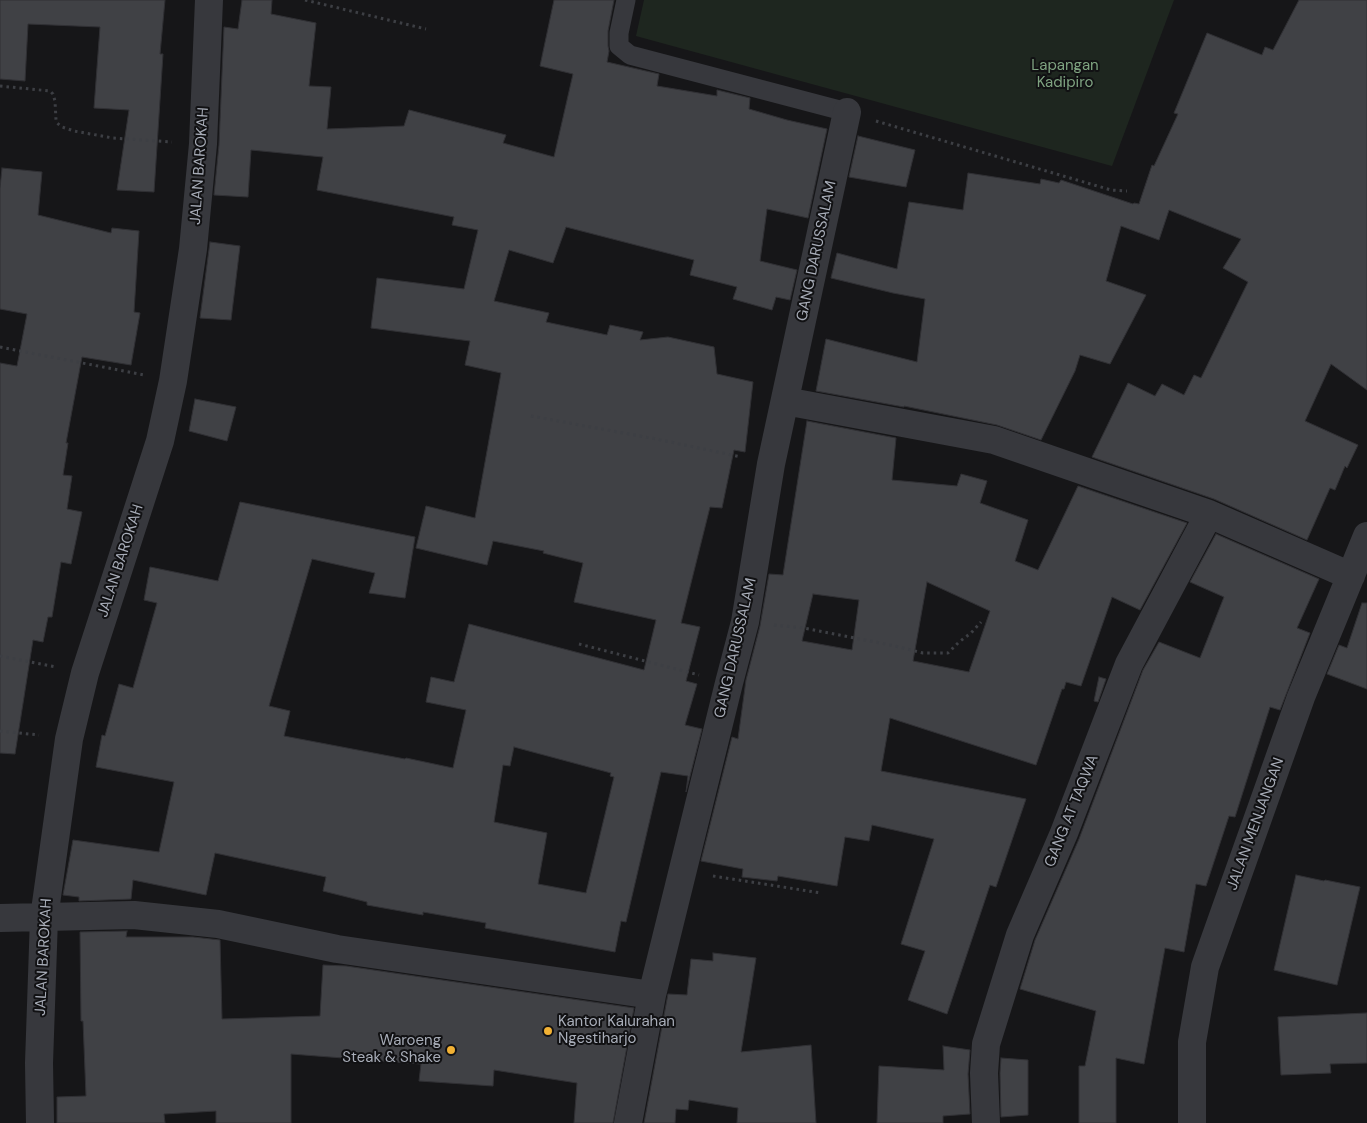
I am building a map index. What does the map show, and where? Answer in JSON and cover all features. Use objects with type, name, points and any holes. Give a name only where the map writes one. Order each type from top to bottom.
[{"type":"street","name":"JALAN BAROKAH","points":[[40,1123],[39,1063],[44,918],[69,739],[84,673],[160,441],[173,380],[193,249],[203,144],[209,0]]},
{"type":"street","name":"GANG DARUSSALAM","points":[[628,1123],[652,995],[745,622],[771,464],[847,112]]},
{"type":"street","points":[[785,401],[994,440],[1209,514],[1351,576]]},
{"type":"street","name":"GANG AT TAQWA","points":[[986,1123],[984,1074],[986,1044],[1020,935],[1064,833],[1129,664],[1209,514]]},
{"type":"street","name":"JALAN MENJANGAN","points":[[1192,1123],[1192,1042],[1204,967],[1301,697],[1367,536]]},
{"type":"street","points":[[0,918],[134,915],[218,924],[337,949],[652,995]]},
{"type":"lane","points":[[626,0],[619,33],[619,46],[630,55],[847,112]]},
{"type":"path","points":[[305,0],[426,29]]},
{"type":"path","points":[[0,86],[50,91],[56,101],[56,120],[62,126],[74,131],[113,138],[203,144]]},
{"type":"path","points":[[847,112],[1111,190],[1128,191]]},
{"type":"path","points":[[0,347],[173,380]]},
{"type":"path","points":[[531,416],[656,439],[771,464]]},
{"type":"path","points":[[745,622],[804,628],[922,653],[948,653],[981,622]]},
{"type":"path","points":[[579,644],[729,682]]},
{"type":"path","points":[[0,656],[84,673]]},
{"type":"path","points":[[0,731],[69,739]]},
{"type":"path","points":[[682,870],[822,893]]},
{"type":"green space","name":"Lapangan Kadipiro","points":[[644,0],[1174,0],[1112,166],[636,36]]},
{"type":"building","points":[[0,0],[165,0],[160,54],[163,54],[154,192],[117,190],[129,110],[94,108],[100,27],[28,24],[25,81],[0,79]]},
{"type":"building","points":[[242,0],[272,0],[271,14],[316,23],[309,86],[331,87],[327,129],[404,126],[409,110],[506,135],[503,143],[554,157],[573,74],[540,66],[554,0],[614,0],[608,31],[609,51],[607,62],[659,74],[657,86],[717,96],[717,90],[750,98],[749,109],[827,129],[808,218],[767,209],[760,261],[797,270],[790,300],[776,297],[772,310],[733,299],[737,287],[690,275],[694,260],[566,227],[553,263],[509,250],[494,301],[549,313],[546,322],[607,335],[610,325],[643,332],[640,340],[668,337],[714,347],[717,374],[753,382],[745,452],[734,450],[722,508],[710,507],[681,623],[700,627],[686,681],[697,684],[685,725],[702,729],[686,792],[688,776],[661,772],[626,922],[621,921],[615,952],[485,928],[486,923],[423,912],[423,915],[367,905],[367,902],[323,891],[326,877],[215,853],[206,895],[133,880],[131,899],[79,901],[79,897],[63,895],[73,840],[159,852],[174,782],[96,767],[102,735],[105,736],[119,684],[133,688],[157,603],[144,600],[150,567],[218,581],[240,502],[415,537],[405,598],[369,593],[375,573],[312,559],[269,706],[290,711],[284,736],[453,768],[466,710],[426,702],[431,677],[454,682],[469,624],[644,670],[656,620],[574,602],[583,563],[543,553],[544,551],[493,541],[487,565],[416,548],[426,506],[475,518],[501,373],[465,365],[470,341],[371,328],[377,278],[464,289],[478,230],[452,225],[454,217],[317,190],[323,157],[251,150],[248,197],[214,195],[219,145],[224,27],[238,29]],"holes":[[[514,747],[611,773],[610,776],[614,777],[586,893],[538,884],[547,833],[494,822],[503,765],[510,766]]]},
{"type":"building","points":[[1299,0],[1367,0],[1367,390],[1331,364],[1305,421],[1358,445],[1347,468],[1345,466],[1335,490],[1330,488],[1307,540],[1214,499],[1092,457],[1128,383],[1155,396],[1162,384],[1184,395],[1194,375],[1201,378],[1248,282],[1223,268],[1241,239],[1169,210],[1159,240],[1121,226],[1106,281],[1146,295],[1110,364],[1080,355],[1075,371],[1041,440],[997,425],[904,406],[816,391],[826,339],[917,362],[925,299],[831,278],[837,253],[897,269],[909,202],[963,210],[968,173],[1040,184],[1041,179],[1059,183],[1061,180],[1133,204],[1139,204],[1152,165],[1154,166],[1178,114],[1174,113],[1207,33],[1262,55],[1265,47],[1273,50]]},
{"type":"building","points":[[858,136],[915,150],[906,187],[849,177]]},
{"type":"building","points":[[2,168],[42,172],[38,215],[111,233],[112,228],[139,231],[134,312],[140,313],[131,365],[82,357],[66,443],[68,443],[63,475],[72,476],[67,509],[82,512],[71,564],[61,562],[52,617],[48,617],[43,642],[33,640],[15,754],[0,753],[0,363],[17,366],[27,314],[0,309],[0,188]]},
{"type":"building","points":[[210,242],[240,246],[231,320],[200,318]]},
{"type":"building","points":[[195,399],[236,407],[227,441],[189,431]]},
{"type":"building","points":[[807,421],[896,438],[892,480],[957,486],[961,474],[987,481],[980,503],[1028,520],[1015,561],[1038,570],[1078,486],[1187,523],[1140,610],[1112,597],[1081,686],[1066,682],[1064,689],[1062,689],[1036,765],[890,718],[881,771],[1026,799],[996,887],[990,885],[947,1014],[908,1000],[925,951],[901,944],[934,839],[872,825],[869,841],[845,837],[837,886],[778,876],[777,881],[742,877],[743,869],[701,861],[732,737],[738,739],[746,680],[760,626],[769,574],[783,575]],"holes":[[[927,582],[990,611],[969,672],[913,661]],[[813,594],[859,600],[852,650],[802,641]]]},
{"type":"building","points":[[1216,534],[1319,579],[1297,628],[1310,633],[1280,710],[1270,707],[1235,817],[1229,816],[1206,886],[1196,884],[1184,952],[1165,948],[1144,1064],[1116,1058],[1116,1123],[1079,1123],[1079,1066],[1085,1066],[1096,1011],[1020,989],[1035,940],[1079,839],[1143,670],[1159,642],[1200,658],[1224,597],[1190,582]]},
{"type":"building","points":[[1362,603],[1367,603],[1367,689],[1327,674],[1339,645],[1347,648]]},
{"type":"building","points":[[1099,677],[1106,679],[1098,702],[1094,701]]},
{"type":"building","points":[[1296,875],[1360,887],[1337,985],[1274,970]]},
{"type":"building","points":[[127,931],[126,937],[193,937],[220,940],[222,1019],[320,1016],[323,965],[346,966],[634,1008],[613,1123],[574,1123],[577,1083],[494,1070],[493,1086],[419,1081],[421,1064],[291,1054],[291,1123],[216,1123],[216,1111],[164,1114],[165,1123],[57,1123],[57,1097],[86,1096],[83,1021],[81,1021],[80,932]]},
{"type":"building","points":[[713,953],[756,958],[741,1052],[811,1045],[816,1123],[737,1123],[738,1108],[689,1100],[688,1110],[676,1109],[675,1123],[644,1123],[668,994],[687,995],[691,959],[713,961]]},
{"type":"building","points":[[1367,1013],[1367,1063],[1330,1064],[1331,1073],[1281,1075],[1278,1017]]},
{"type":"building","points":[[943,1046],[970,1050],[968,1074],[970,1114],[943,1116],[943,1123],[877,1123],[879,1066],[944,1070]]},
{"type":"building","points":[[1001,1058],[1028,1060],[1028,1115],[1001,1117]]},
{"type":"place","name":"Kantor Kalurahan Ngestiharjo","points":[[548,1031]]},
{"type":"place","name":"Waroeng Steak & Shake","points":[[451,1050]]}]
